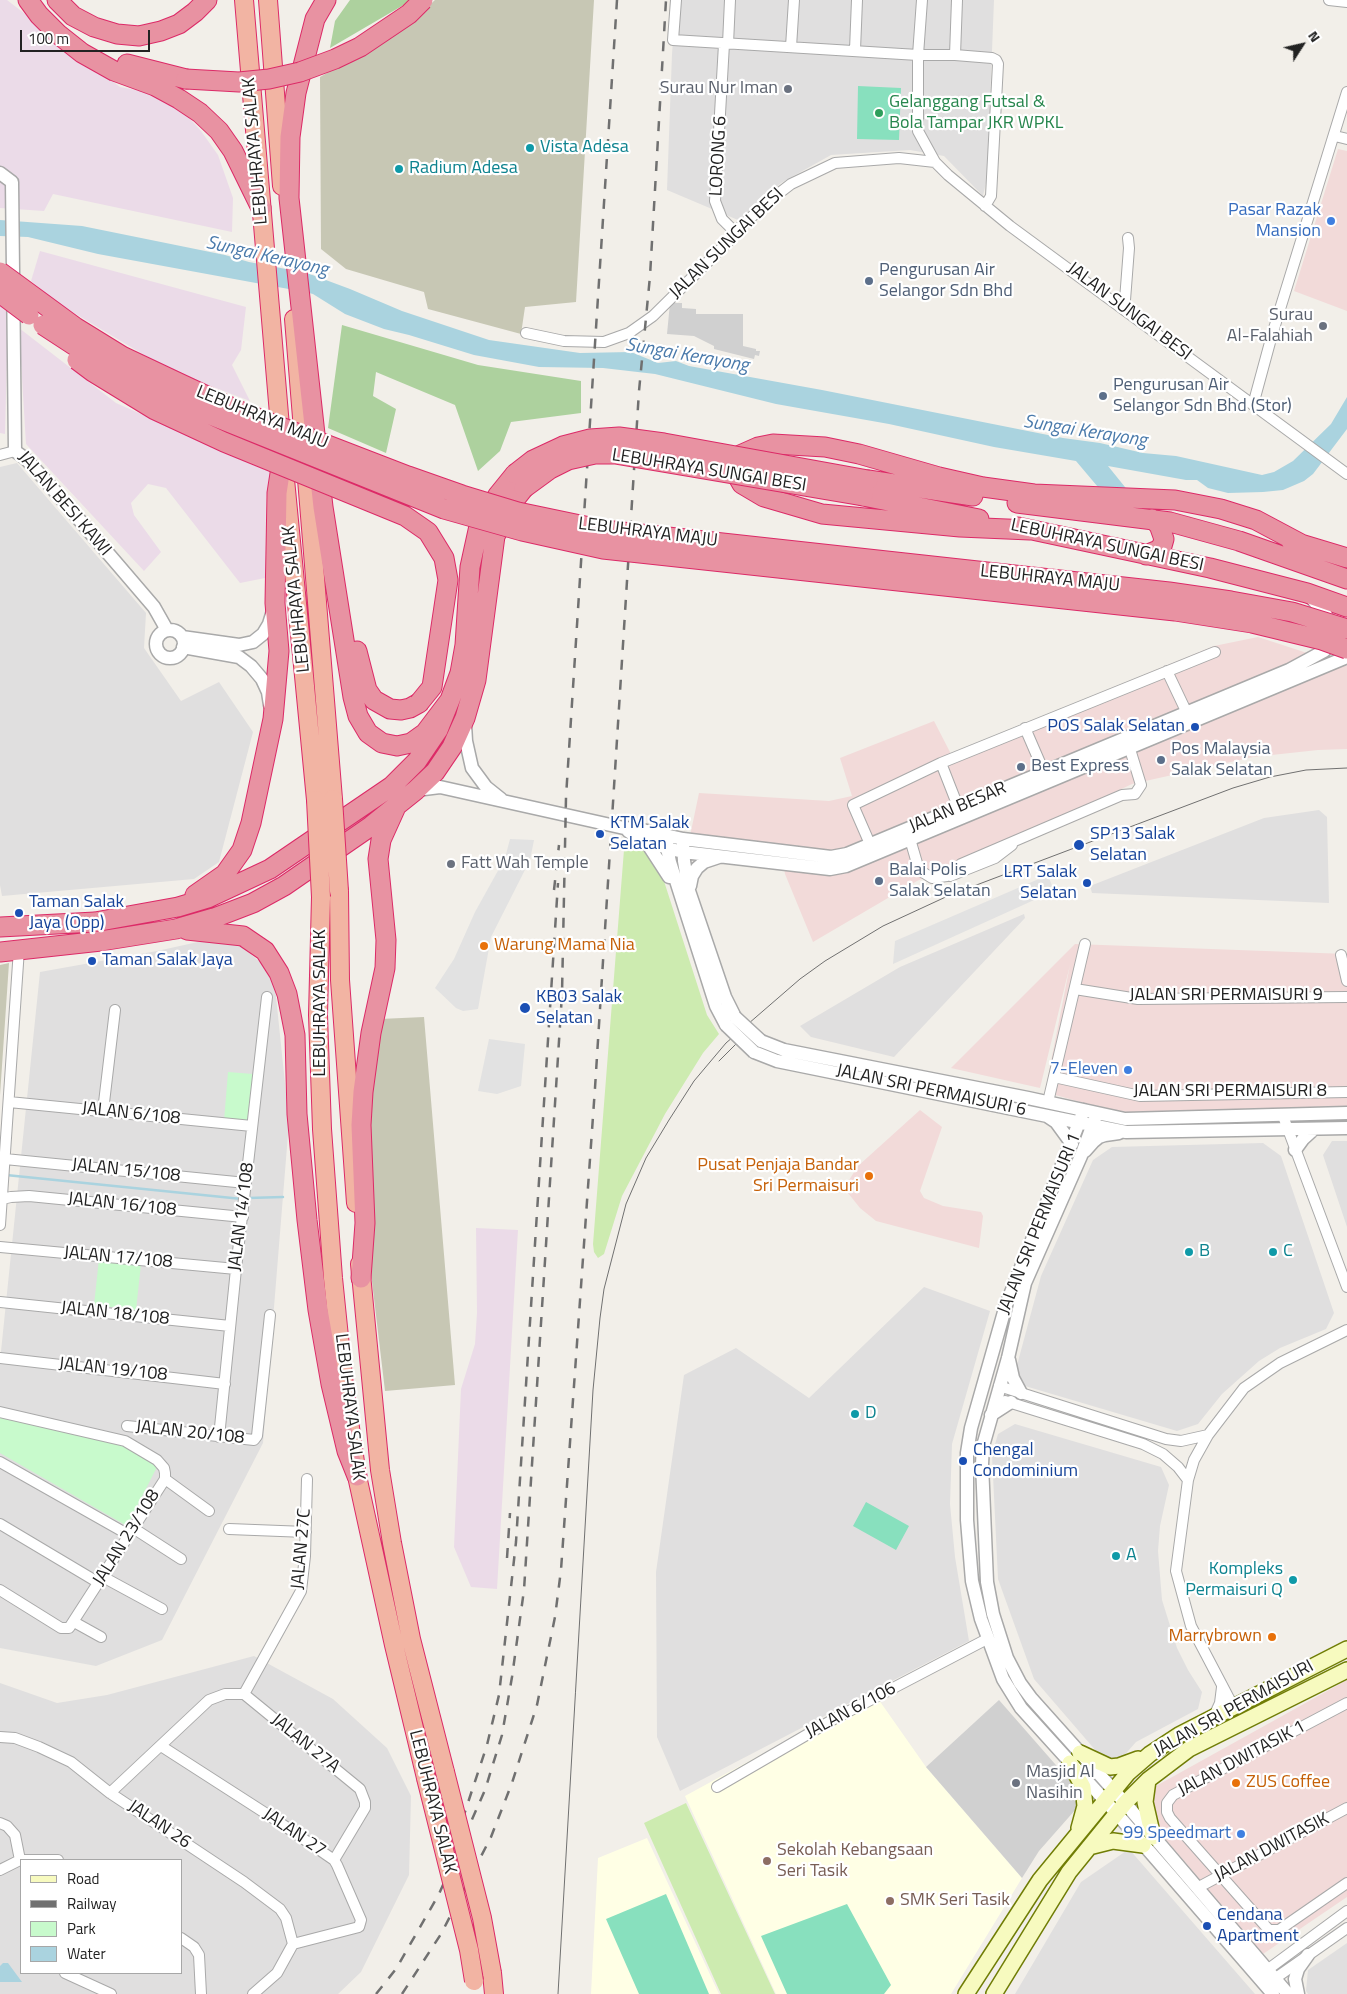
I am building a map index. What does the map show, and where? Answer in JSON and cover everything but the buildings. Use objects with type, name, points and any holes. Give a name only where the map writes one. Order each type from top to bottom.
[{"type":"highway","points":[[28,0],[39,15],[58,34],[82,54],[114,71],[155,86],[179,98],[200,113],[219,131],[233,151],[261,208]]},
{"type":"highway","points":[[32,0],[82,40],[130,65],[186,80],[239,82],[269,79],[300,72],[336,59],[360,47],[409,14],[423,0]]},
{"type":"highway","points":[[57,0],[73,16],[94,27],[117,34],[139,36],[161,31],[179,24],[207,0]]},
{"type":"highway","name":"LEBUHRAYA SALAK","points":[[244,0],[283,454],[324,799],[339,891],[340,980],[361,1278],[380,1470],[411,1639],[482,1918],[494,1994]]},
{"type":"highway","name":"LEBUHRAYA SALAK","points":[[268,0],[306,481],[324,799],[318,1015],[322,1129],[333,1278],[344,1386],[357,1476],[394,1644],[469,1950],[474,1987]]},
{"type":"highway","points":[[308,46],[314,0]]},
{"type":"highway","points":[[289,198],[290,137],[296,92],[315,19],[326,0]]},
{"type":"highway","points":[[308,46],[335,0]]},
{"type":"highway","points":[[278,138],[289,198],[323,507],[353,697],[358,716],[368,733],[382,743],[397,746],[411,743],[425,733],[450,700]]},
{"type":"highway","name":"LEBUHRAYA MAJU","points":[[7,271],[75,327],[122,356],[176,382],[237,410],[408,476],[462,496],[518,512],[604,530],[1169,592],[1292,612],[1347,629]]},
{"type":"highway","name":"LEBUHRAYA MAJU","points":[[0,293],[43,325],[92,357],[142,384],[193,408],[444,509],[522,531],[603,549],[1175,611],[1252,623],[1322,640],[1347,649]]},
{"type":"highway","points":[[43,325],[63,349],[93,372],[155,410],[224,442],[405,516],[428,532],[444,558],[448,580],[432,687],[419,703],[401,710],[390,708],[374,700],[367,690],[351,629],[338,595]]},
{"type":"highway","points":[[306,481],[314,428]]},
{"type":"highway","points":[[1030,530],[960,527],[822,514],[781,504],[764,497],[742,484],[734,470],[740,455],[758,447],[774,444],[825,447],[859,454],[939,477],[983,487],[1034,494],[1175,500],[1221,509],[1256,520],[1303,545]]},
{"type":"highway","points":[[178,907],[225,874],[242,850],[251,823],[273,719],[280,651],[275,603],[276,493],[283,454]]},
{"type":"highway","name":"LEBUHRAYA SUNGAI BESI","points":[[0,927],[96,922],[178,907],[208,898],[239,886],[270,869],[392,786],[418,762],[438,730],[473,645],[494,536],[524,488],[550,469],[568,460],[595,454],[615,454],[866,488],[1161,520],[1230,538],[1347,579]]},
{"type":"highway","name":"LEBUHRAYA SUNGAI BESI","points":[[866,488],[1030,530],[1210,568],[1307,593],[1347,607]]},
{"type":"highway","points":[[1146,556],[1162,546],[1164,539],[1159,525],[1161,520],[1201,519],[1239,524],[1347,558]]},
{"type":"highway","name":"LEBUHRAYA SUNGAI BESI","points":[[0,952],[101,942],[176,929],[214,918],[253,903],[284,886],[371,826],[416,790],[435,772],[452,747],[465,718],[476,680],[473,645]]},
{"type":"highway","points":[[361,1278],[365,1223],[361,1125],[363,1092],[371,1033],[385,968],[386,940],[378,859],[380,840],[396,806]]},
{"type":"highway","points":[[176,929],[243,936],[266,951],[279,972],[287,994],[295,1035],[297,1114],[306,1220],[318,1310],[331,1384],[347,1451],[357,1476]]},
{"type":"main road","name":"JALAN SRI PERMAISURI","points":[[966,1994],[1040,1880],[1128,1772],[1150,1754],[1179,1735],[1347,1649]]},
{"type":"main road","name":"JALAN SRI PERMAISURI","points":[[994,1994],[1069,1872],[1121,1809],[1148,1780],[1189,1749],[1347,1670]]},
{"type":"main road","points":[[1233,1706],[1237,1712],[1244,1714],[1317,1685]]},
{"type":"main road","points":[[1078,1834],[1085,1806],[1083,1787],[1075,1758],[1110,1767],[1119,1766],[1150,1754]]},
{"type":"main road","points":[[1089,1847],[1121,1840],[1148,1841],[1145,1802],[1148,1780]]},
{"type":"street","points":[[676,0],[673,40],[955,55],[992,58],[996,60],[998,64],[991,196],[985,206]]},
{"type":"street","name":"LORONG 6","points":[[730,0],[715,201],[722,219],[735,232]]},
{"type":"street","points":[[791,47],[794,0]]},
{"type":"street","points":[[854,50],[857,0]]},
{"type":"street","name":"JALAN SUNGAI BESI","points":[[922,0],[918,54],[918,131],[935,162],[948,176],[985,206],[1347,474]]},
{"type":"street","points":[[955,55],[957,0]]},
{"type":"street","points":[[1329,0],[1347,2]]},
{"type":"street","points":[[1253,405],[1272,335],[1335,136],[1347,92]]},
{"type":"street","points":[[1335,136],[1347,139]]},
{"type":"street","name":"JALAN SUNGAI BESI","points":[[526,333],[564,341],[604,342],[629,333],[653,316],[729,241],[735,232],[791,184],[835,163],[899,158],[935,162]]},
{"type":"street","name":"JALAN BESI KAWI","points":[[0,173],[12,182],[7,271],[16,451],[48,482],[154,608],[167,630]]},
{"type":"street","points":[[1121,307],[1125,300],[1128,238]]},
{"type":"street","points":[[0,455],[16,451]]},
{"type":"street","name":"JALAN BESAR","points":[[624,828],[645,840],[683,845],[724,857],[830,869],[846,866],[1129,746],[1251,691],[1324,651],[1330,645],[1332,634],[1326,615],[1307,593]]},
{"type":"street","points":[[183,642],[239,645],[254,642],[263,634],[269,624],[275,603]]},
{"type":"street","points":[[183,642],[179,654],[171,658],[160,653],[156,642],[160,634],[167,630],[176,631],[183,642],[239,657],[251,666],[262,679],[268,692],[273,719]]},
{"type":"street","points":[[870,844],[853,805],[941,763],[1215,652]]},
{"type":"street","name":"JALAN BESAR","points":[[683,845],[831,857],[847,854],[959,809],[1186,711],[1251,691],[1347,657]]},
{"type":"street","points":[[1167,671],[1186,711]]},
{"type":"street","points":[[465,718],[466,742],[472,768],[486,787],[502,801]]},
{"type":"street","points":[[1025,728],[1044,772]]},
{"type":"street","points":[[910,839],[919,870],[932,878],[947,876],[960,864],[1122,795],[1134,794],[1141,785],[1129,746]]},
{"type":"street","points":[[941,763],[959,809]]},
{"type":"street","name":"JALAN BESAR","points":[[416,790],[440,787],[624,828],[638,828],[667,842]]},
{"type":"street","points":[[645,840],[685,892],[697,868],[711,859],[724,857]]},
{"type":"street","name":"JALAN SRI PERMAISURI 6","points":[[667,842],[725,997],[730,1021],[757,1046],[784,1050],[1047,1108],[1088,1118],[1126,1132],[1347,1128]]},
{"type":"street","name":"JALAN SRI PERMAISURI 6","points":[[683,845],[685,892]]},
{"type":"street","points":[[1072,1144],[1047,1108],[1085,944]]},
{"type":"street","points":[[0,1226],[19,949]]},
{"type":"street","points":[[1341,955],[1347,981]]},
{"type":"street","name":"JALAN SRI PERMAISURI 9","points":[[1075,989],[1138,999],[1347,997]]},
{"type":"street","name":"JALAN 14/108","points":[[219,1437],[267,997]]},
{"type":"street","points":[[103,1111],[115,1010]]},
{"type":"street","name":"JALAN SRI PERMAISURI 8","points":[[1054,1078],[1140,1096],[1347,1092]]},
{"type":"street","name":"JALAN 6/108","points":[[9,1102],[252,1126]]},
{"type":"street","name":"JALAN SRI PERMAISURI 6","points":[[1088,1118],[1283,1116],[1347,1113]]},
{"type":"street","points":[[1283,1116],[1347,1287]]},
{"type":"street","name":"JALAN SRI PERMAISURI 1","points":[[1088,1118],[1072,1144],[1022,1261],[1006,1305],[971,1428],[967,1453],[966,1489],[972,1581],[986,1639],[1002,1679],[1021,1708],[1075,1758],[1148,1841]]},
{"type":"street","name":"JALAN SRI PERMAISURI 1","points":[[1075,1758],[1031,1698],[1006,1658],[993,1614],[987,1582],[983,1490],[984,1446],[995,1391],[1008,1358],[1025,1283],[1081,1156],[1088,1118]]},
{"type":"street","points":[[1295,1150],[1302,1139],[1314,1129]]},
{"type":"street","points":[[1081,1156],[1092,1142],[1099,1137],[1105,1134],[1126,1132]]},
{"type":"street","name":"JALAN 15/108","points":[[5,1161],[246,1188]]},
{"type":"street","name":"JALAN 16/108","points":[[3,1194],[11,1197],[29,1196],[243,1212]]},
{"type":"street","name":"JALAN 17/108","points":[[0,1247],[236,1270]]},
{"type":"street","name":"JALAN 18/108","points":[[0,1302],[230,1326]]},
{"type":"street","name":"JALAN 20/108","points":[[127,1426],[254,1440],[257,1436],[270,1315]]},
{"type":"street","points":[[1233,1706],[1191,1626],[1176,1571],[1188,1480],[1194,1460],[1208,1436],[1244,1388],[1280,1363],[1347,1330]]},
{"type":"street","name":"JALAN 19/108","points":[[0,1358],[225,1384]]},
{"type":"street","points":[[1008,1358],[1013,1378],[1021,1393]]},
{"type":"street","points":[[988,1370],[995,1391],[1011,1402],[1143,1444],[1163,1454],[1178,1467],[1188,1480]]},
{"type":"street","points":[[979,1402],[984,1394],[995,1391],[1021,1393],[1166,1439],[1181,1441],[1208,1436]]},
{"type":"street","points":[[991,1415],[1011,1402]]},
{"type":"street","name":"JALAN 20/108","points":[[0,1412],[125,1441]]},
{"type":"street","name":"JALAN 23/108","points":[[74,1622],[165,1479],[164,1468],[157,1460],[125,1441]]},
{"type":"street","points":[[0,1462],[181,1559]]},
{"type":"street","points":[[165,1479],[209,1511]]},
{"type":"street","name":"JALAN 27C","points":[[244,1694],[301,1591],[306,1532],[307,1479]]},
{"type":"street","points":[[966,1489],[983,1490]]},
{"type":"street","points":[[0,1524],[101,1580],[162,1609]]},
{"type":"street","points":[[230,1529],[306,1532]]},
{"type":"street","points":[[0,1590],[61,1628],[69,1628],[74,1622],[101,1637]]},
{"type":"street","name":"JALAN 6/106","points":[[717,1787],[834,1719],[986,1639]]},
{"type":"street","points":[[1214,1716],[1220,1703],[1222,1687]]},
{"type":"street","points":[[110,1793],[209,1700],[225,1694],[244,1694]]},
{"type":"street","name":"JALAN 27A","points":[[244,1694],[360,1788],[364,1796],[365,1808],[334,1860]]},
{"type":"street","points":[[1021,1708],[1030,1704],[1031,1698]]},
{"type":"street","name":"JALAN DWITASIK 1","points":[[1347,1703],[1173,1794],[1167,1804],[1167,1812],[1170,1818],[1266,1928],[1277,1931],[1347,1883]]},
{"type":"street","name":"JALAN 26","points":[[0,1737],[14,1738],[71,1762],[110,1793],[244,1882],[280,1909],[286,1918],[293,1944]]},
{"type":"street","name":"JALAN 27","points":[[161,1746],[334,1860],[361,1923],[356,1929],[293,1944]]},
{"type":"street","name":"JALAN DWITASIK","points":[[1197,1888],[1347,1808]]},
{"type":"street","points":[[0,1823],[7,1826],[15,1835],[20,1860],[0,1870]]},
{"type":"street","points":[[1148,1841],[1197,1888],[1268,1981]]},
{"type":"street","points":[[1148,1841],[1268,1981],[1288,1994]]},
{"type":"street","points":[[1268,1981],[1347,1912]]},
{"type":"street","points":[[1268,1981],[1347,1928]]},
{"type":"street","points":[[182,1939],[194,1947],[199,1955],[201,1994]]},
{"type":"street","points":[[253,1994],[277,1973],[293,1944]]},
{"type":"street","points":[[1298,1994],[1295,1979],[1298,1969],[1308,1954]]},
{"type":"street","points":[[67,1974],[111,1994]]},
{"type":"shaded area","points":[[0,0],[7,0],[120,87],[152,93],[182,110],[201,131],[218,155],[233,198],[232,232],[53,194],[44,211],[0,208]]},
{"type":"shaded area","points":[[435,0],[594,0],[576,302],[525,307],[521,334],[428,309],[424,292],[346,269],[321,249],[320,77],[405,28]]},
{"type":"shaded area","points":[[676,0],[994,0],[987,178],[983,196],[944,156],[910,150],[831,155],[781,183],[738,220],[667,190]]},
{"type":"shaded area","name":"Pasar Razak Mansion","points":[[1338,149],[1347,151],[1347,311],[1294,291]]},
{"type":"shaded area","points":[[40,251],[246,307],[241,350],[232,365],[250,401],[171,371],[59,304],[31,281]]},
{"type":"shaded area","points":[[670,303],[682,303],[682,308],[696,309],[696,314],[743,314],[743,346],[760,351],[759,356],[755,355],[754,359],[714,349],[714,346],[694,336],[667,334]]},
{"type":"shaded area","points":[[0,306],[8,313],[5,434],[0,433]]},
{"type":"shaded area","points":[[19,328],[116,403],[271,471],[266,498],[265,578],[240,583],[166,488],[148,484],[131,503],[134,515],[161,552],[144,571],[26,444]]},
{"type":"shaded area","points":[[17,463],[146,613],[144,648],[181,701],[219,682],[253,732],[219,862],[194,879],[2,896],[0,885],[0,467]]},
{"type":"shaded area","points":[[1258,637],[1347,666],[1347,749],[1253,757],[1132,784],[917,881],[813,942],[785,874],[781,849],[690,836],[699,793],[829,801],[852,796],[840,758],[934,721],[951,754],[1214,646]]},
{"type":"shaded area","points":[[1319,810],[1327,817],[1329,903],[1092,893],[1090,886],[1264,818]]},
{"type":"shaded area","points":[[510,839],[534,840],[530,860],[491,937],[478,1009],[463,1011],[456,1008],[435,988],[454,959],[475,912],[505,858]]},
{"type":"shaded area","points":[[1048,875],[1054,891],[893,964],[895,941]]},
{"type":"shaded area","points":[[1024,914],[1025,918],[894,1057],[811,1037],[800,1026],[900,967]]},
{"type":"shaded area","name":"Taman Salak Jaya","points":[[207,940],[239,944],[261,963],[275,987],[289,1122],[263,1443],[162,1640],[96,1666],[0,1648],[0,1361],[40,972]]},
{"type":"shaded area","points":[[1075,944],[1347,954],[1347,1109],[1134,1113],[1101,1108],[1045,1092],[1070,965],[1040,1088],[951,1068]]},
{"type":"shaded area","points":[[9,963],[0,1095],[0,965]]},
{"type":"shaded area","points":[[424,1017],[455,1385],[385,1391],[371,1273],[368,1111],[380,1019]]},
{"type":"shaded area","points":[[489,1039],[525,1044],[521,1086],[497,1094],[478,1091]]},
{"type":"shaded area","points":[[920,1110],[942,1127],[920,1191],[924,1198],[943,1206],[981,1212],[983,1216],[979,1248],[876,1221],[860,1208],[844,1188],[858,1166]]},
{"type":"shaded area","points":[[1332,1141],[1347,1141],[1347,1227],[1323,1155]]},
{"type":"shaded area","points":[[1263,1143],[1281,1156],[1334,1313],[1326,1329],[1280,1348],[1259,1361],[1222,1394],[1198,1424],[1177,1431],[1025,1386],[1016,1369],[1041,1276],[1093,1160],[1112,1147]]},
{"type":"shaded area","points":[[476,1228],[518,1230],[497,1589],[471,1587],[454,1547],[461,1389],[475,1344],[477,1313]]},
{"type":"shaded area","points":[[924,1287],[990,1311],[952,1444],[950,1504],[955,1557],[969,1641],[680,1791],[657,1737],[656,1572],[684,1375],[736,1348],[809,1398]]},
{"type":"shaded area","points":[[1015,1424],[1161,1467],[1169,1485],[1160,1526],[1158,1551],[1162,1600],[1177,1648],[1202,1692],[1198,1709],[1136,1742],[1121,1759],[1103,1759],[1034,1679],[998,1579],[992,1455],[998,1434]]},
{"type":"shaded area","points":[[254,1656],[333,1699],[387,1748],[411,1796],[409,1875],[361,1972],[338,1994],[0,1994],[0,1683],[57,1703],[107,1695]]},
{"type":"shaded area","points":[[1347,1680],[1347,1897],[1263,1954],[1156,1828],[1152,1801],[1156,1786]]},
{"type":"shaded area","points":[[874,1693],[926,1767],[1022,1878],[951,1994],[776,1994],[685,1796]]},
{"type":"shaded area","points":[[999,1700],[1076,1788],[1076,1809],[1039,1851],[1022,1878],[926,1767]]},
{"type":"shaded area","points":[[647,1838],[719,1994],[591,1994],[598,1858]]},
{"type":"shaded area","name":"Cendana Apartment","points":[[1129,1849],[1255,1994],[1015,1994],[1081,1882]]},
{"type":"shaded area","points":[[1347,1943],[1347,1994],[1308,1994],[1306,1991],[1308,1970]]},
{"type":"green space","points":[[350,0],[410,0],[330,48],[335,21]]},
{"type":"green space","name":"Gelanggang Futsal & Bola Tampar JKR WPKL","points":[[858,86],[901,88],[899,140],[857,139]]},
{"type":"green space","points":[[342,325],[478,365],[581,381],[581,413],[511,422],[500,451],[478,471],[455,405],[376,372],[373,396],[396,409],[386,453],[328,428]]},
{"type":"green space","points":[[625,837],[651,857],[663,878],[707,1015],[719,1034],[703,1053],[665,1114],[622,1196],[604,1254],[598,1258],[594,1252],[593,1244]]},
{"type":"green space","points":[[228,1072],[253,1074],[249,1123],[224,1121]]},
{"type":"green space","points":[[99,1259],[141,1264],[136,1310],[94,1305]]},
{"type":"green space","points":[[0,1417],[123,1445],[157,1467],[127,1526],[0,1453]]},
{"type":"green space","points":[[866,1502],[909,1526],[896,1550],[853,1526]]},
{"type":"green space","points":[[686,1803],[775,1994],[721,1994],[644,1823]]},
{"type":"green space","points":[[666,1894],[709,1994],[639,1994],[606,1919]]},
{"type":"green space","points":[[847,1904],[891,1985],[884,1994],[787,1994],[761,1936]]},
{"type":"water","points":[[0,220],[82,226],[307,273],[402,311],[489,340],[580,353],[631,352],[658,363],[676,361],[689,366],[822,390],[1063,438],[1100,443],[1143,453],[1176,456],[1262,475],[1274,472],[1293,461],[1331,424],[1347,397],[1347,429],[1313,474],[1304,481],[1283,490],[1228,493],[1208,488],[1197,480],[1186,480],[1108,466],[1129,492],[1103,493],[1076,461],[994,447],[889,424],[776,404],[655,374],[603,368],[539,367],[474,355],[384,329],[345,314],[313,294],[98,254],[28,237],[0,236]]},
{"type":"water","points":[[3,1963],[8,1963],[22,1982],[0,1982],[0,1966]]},
{"type":"waterway","points":[[6,1175],[242,1199]]},
{"type":"waterway","points":[[248,1198],[283,1197]]},
{"type":"tram line","points":[[558,1994],[593,1390],[604,1289],[626,1204],[646,1158],[694,1081],[726,1043],[800,979],[825,961],[883,926],[950,895],[1233,788],[1270,777],[1306,770],[1347,768]]},
{"type":"tram line","points":[[719,1061],[744,1036]]},
{"type":"railway","points":[[376,1994],[396,1969],[439,1894],[485,1790],[502,1735],[524,1590],[562,994],[566,797],[617,0]]},
{"type":"railway","points":[[402,1994],[441,1934],[491,1837],[512,1783],[537,1705],[555,1617],[561,1570],[595,1088],[639,391],[650,276],[666,0]]},
{"type":"railway","points":[[554,890],[559,845]]},
{"type":"railway","points":[[456,1839],[487,1745],[499,1695],[516,1542],[558,883]]},
{"type":"railway","points":[[507,1558],[510,1513]]},
{"type":"place","name":"Surau Nur Iman","points":[[788,89]]},
{"type":"place","name":"Gelanggang Futsal & Bola Tampar JKR WPKL","points":[[879,113]]},
{"type":"place","name":"Vista Adesa","points":[[530,148]]},
{"type":"place","name":"Radium Adesa","points":[[399,169]]},
{"type":"place","name":"Pasar Razak Mansion","points":[[1331,221]]},
{"type":"place","name":"Pengurusan Air Selangor Sdn Bhd","points":[[869,281]]},
{"type":"place","name":"Surau Al-Falahiah","points":[[1323,326]]},
{"type":"place","name":"Pengurusan Air Selangor Sdn Bhd (Stor)","points":[[1103,396]]},
{"type":"place","name":"POS Salak Selatan","points":[[1195,727]]},
{"type":"place","name":"Pos Malaysia Salak Selatan","points":[[1161,760]]},
{"type":"place","name":"Best Express","points":[[1021,767]]},
{"type":"place","name":"KTM Salak Selatan","points":[[600,834]]},
{"type":"place","name":"SP13 Salak Selatan","points":[[1079,845]]},
{"type":"place","name":"Fatt Wah Temple","points":[[451,864]]},
{"type":"place","name":"Balai Polis Salak Selatan","points":[[879,881]]},
{"type":"place","name":"LRT Salak Selatan","points":[[1087,883]]},
{"type":"place","name":"Taman Salak Jaya (Opp)","points":[[19,913]]},
{"type":"place","name":"Warung Mama Nia","points":[[484,946]]},
{"type":"place","name":"Taman Salak Jaya","points":[[92,961]]},
{"type":"place","name":"KB03 Salak Selatan","points":[[525,1008]]},
{"type":"place","name":"7-Eleven","points":[[1128,1070]]},
{"type":"place","name":"Pusat Penjaja Bandar Sri Permaisuri","points":[[869,1176]]},
{"type":"place","name":"B","points":[[1189,1252]]},
{"type":"place","name":"C","points":[[1273,1252]]},
{"type":"place","name":"D","points":[[855,1414]]},
{"type":"place","name":"Chengal Condominium","points":[[963,1461]]},
{"type":"place","name":"A","points":[[1116,1556]]},
{"type":"place","name":"Kompleks Permaisuri Q","points":[[1293,1580]]},
{"type":"place","name":"Marrybrown","points":[[1272,1637]]},
{"type":"place","name":"Masjid Al Nasihin","points":[[1016,1783]]},
{"type":"place","name":"ZUS Coffee","points":[[1236,1783]]},
{"type":"place","name":"99 Speedmart","points":[[1241,1834]]},
{"type":"place","name":"Sekolah Kebangsaan Seri Tasik","points":[[767,1861]]},
{"type":"place","name":"SMK Seri Tasik","points":[[890,1901]]},
{"type":"place","name":"Cendana Apartment","points":[[1207,1926]]},
{"type":"water label","name":"Sungai Kerayong","points":[[267,257]]},
{"type":"water label","name":"Sungai Kerayong","points":[[687,356]]},
{"type":"water label","name":"Sungai Kerayong","points":[[1085,432]]}]
